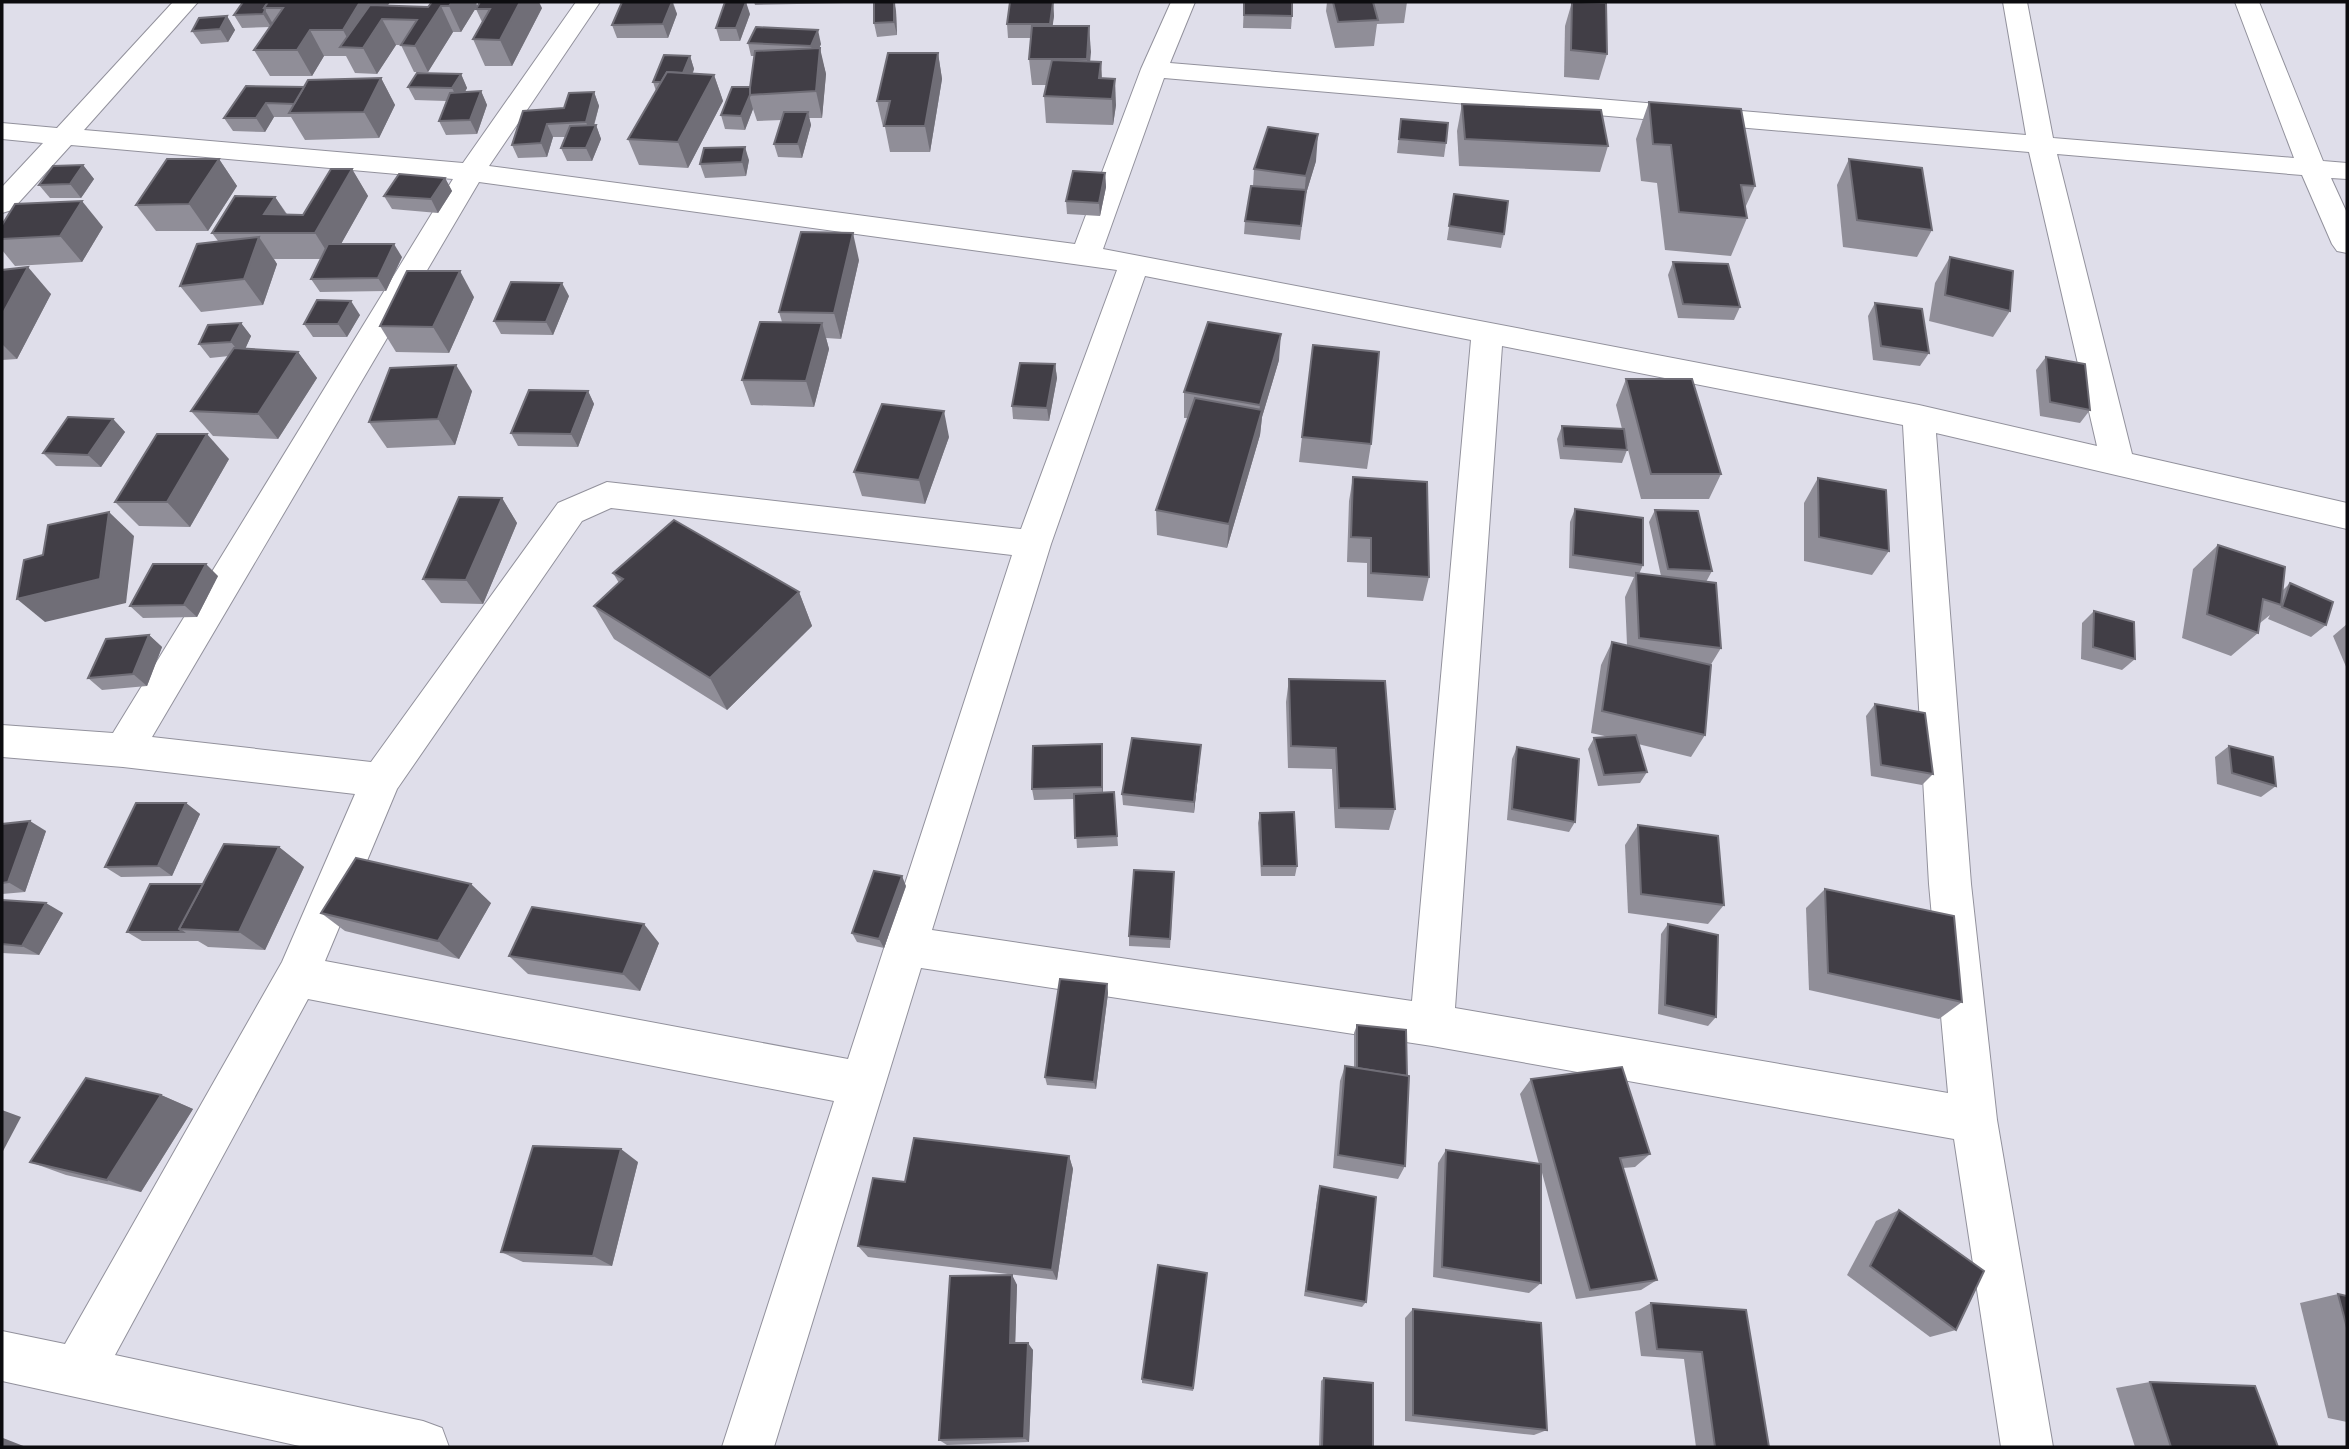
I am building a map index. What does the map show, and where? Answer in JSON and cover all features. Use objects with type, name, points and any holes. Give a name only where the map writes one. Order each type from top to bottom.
[{"type":"street","points":[[2,204],[61,136],[186,2]]},
{"type":"street","points":[[123,750],[471,172],[587,2]]},
{"type":"street","points":[[1086,255],[1154,69],[1183,2]]},
{"type":"street","points":[[2015,2],[2041,146],[2118,463]]},
{"type":"street","points":[[2247,2],[2312,168],[2347,244]]},
{"type":"street","points":[[1154,69],[2347,171]]},
{"type":"street","points":[[2,131],[471,172],[1086,255],[1919,417],[2347,516]]},
{"type":"street","points":[[748,1447],[1033,544],[1134,264]]},
{"type":"street","points":[[1432,1026],[1487,333]]},
{"type":"street","points":[[1919,417],[1951,884],[1974,1121],[2027,1447]]},
{"type":"street","points":[[78,1371],[297,976],[382,780],[570,512],[607,495],[1033,544]]},
{"type":"street","points":[[2,741],[123,750],[382,780]]},
{"type":"street","points":[[907,946],[1432,1026],[1974,1121]]},
{"type":"street","points":[[297,976],[863,1084]]},
{"type":"street","points":[[2,1356],[424,1447]]},
{"type":"building","points":[[243,2],[268,2],[263,14],[234,15]]},
{"type":"building","points":[[268,2],[360,2],[343,30],[310,30],[297,50],[254,50],[283,8],[264,8]]},
{"type":"building","points":[[432,2],[452,2],[449,6],[441,6],[415,46],[401,45],[417,20],[382,19],[363,48],[340,47],[370,5],[428,7]]},
{"type":"building","points":[[480,2],[520,2],[500,40],[473,39],[490,9],[476,9]]},
{"type":"building","points":[[622,2],[672,2],[663,24],[612,25]]},
{"type":"building","points":[[725,2],[746,2],[736,28],[716,28]]},
{"type":"building","points":[[874,2],[894,2],[894,22],[874,23]]},
{"type":"building","points":[[1010,2],[1053,2],[1050,24],[1007,24]]},
{"type":"building","points":[[1244,2],[1292,2],[1292,16],[1244,15]]},
{"type":"building","points":[[1333,2],[1373,2],[1378,20],[1338,22]]},
{"type":"building","points":[[1572,2],[1606,3],[1607,54],[1571,50]]},
{"type":"building","points":[[227,16],[220,29],[192,31],[199,18]]},
{"type":"building","points":[[1032,26],[1089,26],[1087,59],[1029,59]]},
{"type":"building","points":[[756,27],[818,30],[811,46],[748,43]]},
{"type":"building","points":[[820,48],[816,91],[749,95],[755,51]]},
{"type":"building","points":[[888,53],[938,53],[925,126],[884,126],[890,101],[877,101]]},
{"type":"building","points":[[664,55],[690,56],[683,73],[667,72],[661,82],[653,82]]},
{"type":"building","points":[[1052,60],[1101,62],[1099,78],[1115,79],[1112,99],[1044,96]]},
{"type":"building","points":[[667,72],[714,75],[678,142],[628,139]]},
{"type":"building","points":[[417,73],[461,74],[452,88],[408,87]]},
{"type":"building","points":[[381,78],[364,112],[289,113],[308,80]]},
{"type":"building","points":[[246,86],[304,87],[294,104],[266,103],[256,118],[224,118]]},
{"type":"building","points":[[732,87],[750,87],[750,95],[741,116],[721,115]]},
{"type":"building","points":[[481,91],[470,120],[439,121],[450,93]]},
{"type":"building","points":[[594,92],[586,122],[547,124],[541,143],[512,145],[523,111],[564,108],[569,93]]},
{"type":"building","points":[[1649,102],[1741,109],[1755,186],[1741,185],[1747,218],[1679,212],[1671,145],[1653,144]]},
{"type":"building","points":[[1462,104],[1601,110],[1608,146],[1465,139]]},
{"type":"building","points":[[784,112],[808,112],[798,144],[774,144]]},
{"type":"building","points":[[1401,119],[1448,123],[1446,143],[1399,139]]},
{"type":"building","points":[[596,125],[586,148],[561,148],[570,126]]},
{"type":"building","points":[[1268,127],[1318,134],[1306,176],[1254,169]]},
{"type":"building","points":[[745,147],[742,162],[700,164],[704,148]]},
{"type":"building","points":[[167,159],[219,159],[189,204],[136,205]]},
{"type":"building","points":[[1849,159],[1922,168],[1932,230],[1857,220]]},
{"type":"building","points":[[83,165],[70,184],[39,185],[53,166]]},
{"type":"building","points":[[331,169],[352,169],[315,233],[212,233],[235,196],[275,197],[264,214],[303,215]]},
{"type":"building","points":[[1073,171],[1105,173],[1099,203],[1066,201]]},
{"type":"building","points":[[399,174],[445,178],[431,199],[384,196]]},
{"type":"building","points":[[1251,186],[1306,190],[1301,226],[1245,221]]},
{"type":"building","points":[[1454,194],[1508,201],[1504,234],[1449,226]]},
{"type":"building","points":[[82,201],[60,236],[2,239],[2,225],[15,204]]},
{"type":"building","points":[[801,232],[853,233],[834,313],[779,312]]},
{"type":"building","points":[[259,237],[244,279],[180,286],[197,244]]},
{"type":"building","points":[[328,244],[394,244],[378,278],[311,279]]},
{"type":"building","points":[[1950,257],[2013,271],[2010,311],[1945,295]]},
{"type":"building","points":[[1673,262],[1728,264],[1740,307],[1683,304]]},
{"type":"building","points":[[28,267],[2,315],[2,270]]},
{"type":"building","points":[[407,271],[460,271],[433,327],[380,326]]},
{"type":"building","points":[[511,282],[562,283],[546,322],[494,321]]},
{"type":"building","points":[[317,300],[351,301],[338,324],[304,324]]},
{"type":"building","points":[[1875,303],[1922,309],[1929,353],[1881,346]]},
{"type":"building","points":[[760,322],[822,323],[806,381],[742,380]]},
{"type":"building","points":[[1208,322],[1281,334],[1260,405],[1184,392]]},
{"type":"building","points":[[241,323],[231,342],[199,344],[208,325]]},
{"type":"building","points":[[1313,345],[1379,352],[1371,444],[1302,437]]},
{"type":"building","points":[[234,348],[298,352],[258,414],[191,411]]},
{"type":"building","points":[[2046,357],[2085,364],[2090,410],[2050,402]]},
{"type":"building","points":[[1020,363],[1055,364],[1047,408],[1012,406]]},
{"type":"building","points":[[456,365],[438,419],[369,422],[390,368]]},
{"type":"building","points":[[1626,379],[1692,379],[1721,474],[1651,474]]},
{"type":"building","points":[[529,390],[588,391],[571,434],[511,433]]},
{"type":"building","points":[[1195,398],[1262,410],[1229,524],[1156,510]]},
{"type":"building","points":[[882,404],[944,411],[919,480],[854,472]]},
{"type":"building","points":[[68,417],[113,419],[88,455],[43,453]]},
{"type":"building","points":[[1562,426],[1624,429],[1627,450],[1564,446]]},
{"type":"building","points":[[157,434],[207,434],[167,502],[115,502]]},
{"type":"building","points":[[1353,477],[1427,482],[1429,577],[1371,573],[1371,538],[1351,537]]},
{"type":"building","points":[[1818,478],[1886,490],[1889,551],[1819,537]]},
{"type":"building","points":[[459,497],[502,498],[466,580],[423,579]]},
{"type":"building","points":[[1575,509],[1643,518],[1643,565],[1573,555]]},
{"type":"building","points":[[1655,510],[1698,511],[1712,571],[1668,569]]},
{"type":"building","points":[[109,512],[100,579],[17,599],[24,560],[43,555],[48,525]]},
{"type":"building","points":[[674,520],[799,592],[710,678],[594,606],[623,579],[613,573]]},
{"type":"building","points":[[2218,545],[2285,567],[2281,605],[2263,599],[2258,633],[2207,614]]},
{"type":"building","points":[[153,564],[206,564],[184,605],[130,606]]},
{"type":"building","points":[[1636,573],[1716,583],[1721,648],[1639,638]]},
{"type":"building","points":[[2290,583],[2333,602],[2326,625],[2282,607]]},
{"type":"building","points":[[2094,611],[2134,622],[2135,659],[2093,647]]},
{"type":"building","points":[[149,635],[133,674],[88,678],[106,639]]},
{"type":"building","points":[[1612,642],[1711,665],[1705,735],[1602,711]]},
{"type":"building","points":[[1289,679],[1385,681],[1395,809],[1339,808],[1336,748],[1291,746]]},
{"type":"building","points":[[1875,704],[1925,713],[1933,774],[1881,765]]},
{"type":"building","points":[[1636,735],[1647,772],[1604,775],[1594,738]]},
{"type":"building","points":[[1132,738],[1201,745],[1194,802],[1122,794]]},
{"type":"building","points":[[1102,744],[1102,787],[1032,789],[1033,746]]},
{"type":"building","points":[[2229,746],[2273,757],[2276,786],[2232,773]]},
{"type":"building","points":[[1517,747],[1579,759],[1575,822],[1512,809]]},
{"type":"building","points":[[1114,792],[1117,836],[1075,838],[1074,794]]},
{"type":"building","points":[[136,803],[186,803],[158,866],[105,867]]},
{"type":"building","points":[[1294,812],[1297,866],[1262,866],[1260,813]]},
{"type":"building","points":[[30,821],[8,882],[2,883],[2,824]]},
{"type":"building","points":[[1638,825],[1718,836],[1724,905],[1641,894]]},
{"type":"building","points":[[224,844],[279,847],[239,932],[179,929]]},
{"type":"building","points":[[356,858],[471,884],[438,941],[321,913]]},
{"type":"building","points":[[1134,870],[1174,872],[1170,939],[1129,936]]},
{"type":"building","points":[[874,871],[902,876],[879,939],[852,933]]},
{"type":"building","points":[[150,884],[203,884],[179,929],[183,932],[127,932]]},
{"type":"building","points":[[1825,889],[1954,916],[1962,1002],[1828,973]]},
{"type":"building","points":[[2,900],[46,903],[22,946],[2,944]]},
{"type":"building","points":[[532,907],[644,924],[623,974],[509,956]]},
{"type":"building","points":[[1668,924],[1718,935],[1716,1017],[1665,1005]]},
{"type":"building","points":[[1060,979],[1107,984],[1094,1082],[1045,1077]]},
{"type":"building","points":[[1357,1025],[1406,1030],[1407,1076],[1357,1068]]},
{"type":"building","points":[[1345,1066],[1409,1076],[1405,1166],[1338,1155]]},
{"type":"building","points":[[1622,1067],[1650,1154],[1620,1158],[1657,1280],[1590,1290],[1531,1079]]},
{"type":"building","points":[[86,1078],[161,1095],[107,1180],[30,1162]]},
{"type":"building","points":[[914,1138],[1069,1156],[1052,1270],[858,1246],[873,1178],[905,1182]]},
{"type":"building","points":[[533,1146],[621,1149],[593,1256],[501,1252]]},
{"type":"building","points":[[1446,1150],[1541,1164],[1541,1283],[1442,1267]]},
{"type":"building","points":[[1320,1186],[1376,1197],[1366,1302],[1306,1291]]},
{"type":"building","points":[[1899,1210],[1984,1271],[1956,1330],[1870,1266]]},
{"type":"building","points":[[1158,1265],[1207,1273],[1193,1388],[1142,1379]]},
{"type":"building","points":[[1012,1275],[1010,1343],[1028,1343],[1024,1438],[939,1440],[950,1276]]},
{"type":"building","points":[[2338,1294],[2347,1296],[2347,1328]]},
{"type":"building","points":[[1651,1303],[1746,1310],[1769,1447],[1715,1447],[1702,1352],[1657,1349]]},
{"type":"building","points":[[1413,1309],[1541,1323],[1547,1430],[1413,1415]]},
{"type":"building","points":[[1324,1378],[1373,1383],[1373,1447],[1322,1447]]},
{"type":"building","points":[[2150,1382],[2255,1386],[2278,1447],[2171,1447]]}]
